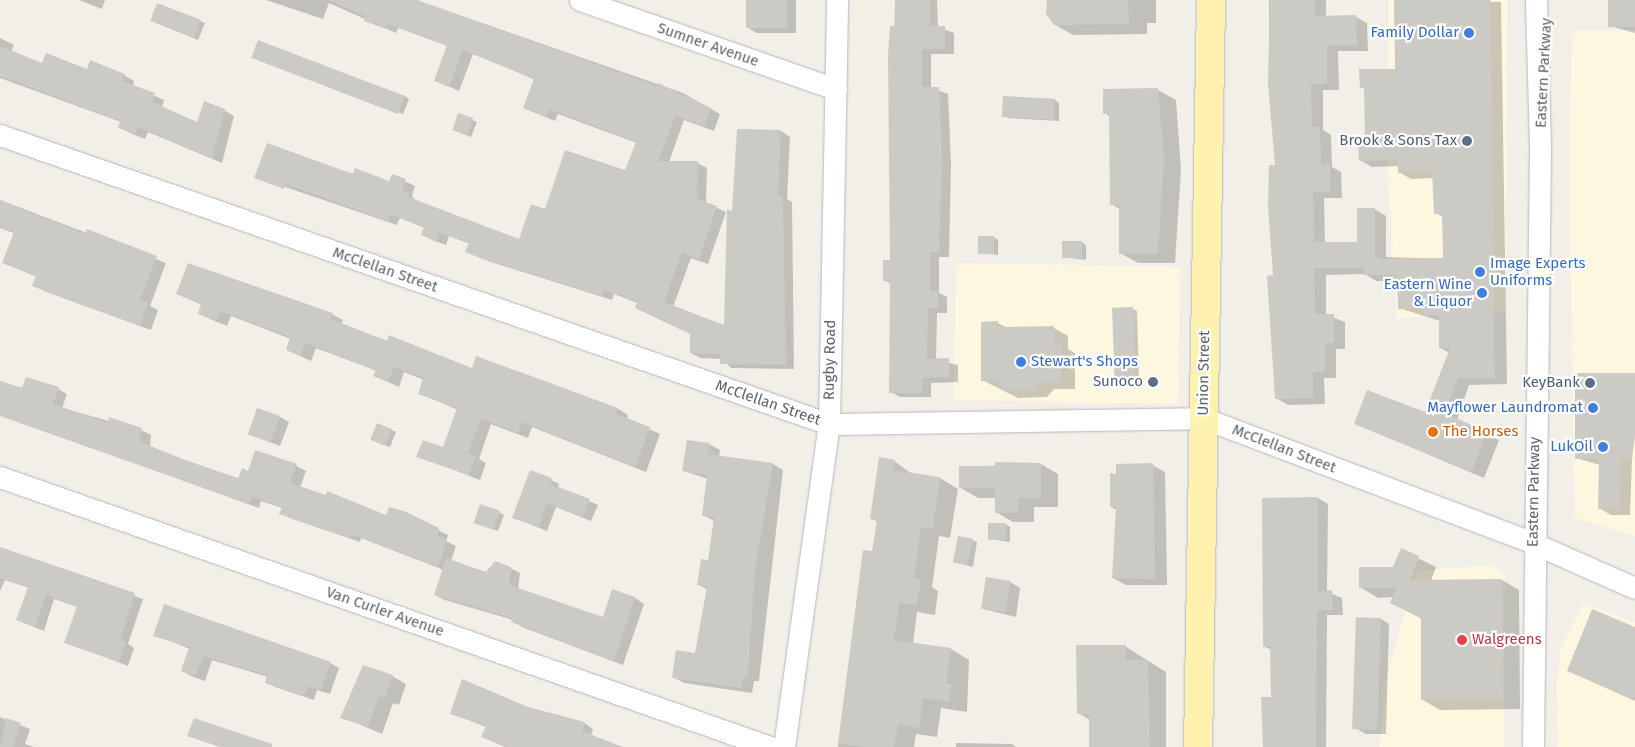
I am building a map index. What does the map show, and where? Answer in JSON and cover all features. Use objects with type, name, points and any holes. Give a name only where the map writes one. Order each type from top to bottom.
[{"type":"main road","name":"Union Street","points":[[1198,747],[1211,0]]},
{"type":"street","name":"Sumner Avenue","points":[[580,0],[836,89]]},
{"type":"street","name":"Rugby Road","points":[[784,747],[829,424],[837,0]]},
{"type":"street","name":"Eastern Parkway","points":[[1536,0],[1540,146]]},
{"type":"street","name":"Eastern Parkway","points":[[1533,747],[1533,542],[1540,146],[1548,0]]},
{"type":"street","name":"McClellan Street","points":[[0,135],[829,424],[1203,418],[1533,542],[1635,588]]},
{"type":"street","name":"Van Curler Avenue","points":[[0,477],[770,747]]},
{"type":"shaded area","points":[[1389,0],[1507,0],[1505,312],[1397,318],[1388,178]]},
{"type":"shaded area","points":[[1572,30],[1635,30],[1635,536],[1575,518],[1569,171]]},
{"type":"shaded area","points":[[956,263],[1180,267],[1178,404],[954,400]]},
{"type":"shaded area","points":[[1492,565],[1505,575],[1504,747],[1379,747],[1388,672],[1417,571]]},
{"type":"shaded area","points":[[1583,604],[1635,622],[1635,747],[1558,747],[1557,683],[1561,649]]},
{"type":"building","points":[[328,0],[417,0],[657,86],[658,83],[711,108],[704,126],[675,116],[658,161],[698,161],[697,199],[717,206],[699,259],[682,253],[664,302],[724,325],[727,209],[732,211],[737,129],[781,130],[778,196],[783,196],[786,365],[720,364],[720,354],[690,353],[690,334],[635,308],[637,301],[604,290],[602,296],[480,258],[465,252],[469,243],[439,232],[436,241],[421,235],[424,227],[390,214],[388,221],[286,184],[284,189],[254,178],[267,143],[353,174],[355,168],[389,181],[392,174],[406,179],[402,190],[409,193],[408,197],[519,239],[531,204],[545,209],[565,150],[625,170],[636,142],[549,109],[546,117],[523,108],[534,79],[463,50],[449,87],[434,81],[447,45],[388,24],[386,29],[364,21],[365,16]]},
{"type":"building","points":[[746,0],[787,0],[787,28],[746,28]]},
{"type":"building","points":[[895,0],[930,0],[930,26],[945,26],[945,49],[922,49],[922,87],[939,87],[942,157],[939,252],[930,252],[930,291],[938,291],[938,308],[928,308],[927,359],[949,358],[949,377],[922,378],[922,393],[889,393],[890,281],[883,281],[883,260],[890,260],[888,56],[890,26],[895,26]]},
{"type":"building","points":[[1047,0],[1128,0],[1129,24],[1054,25],[1046,14]]},
{"type":"building","points":[[1270,0],[1315,0],[1315,16],[1356,15],[1357,45],[1327,45],[1327,84],[1311,84],[1312,127],[1320,127],[1321,165],[1330,164],[1330,192],[1313,192],[1314,242],[1357,242],[1357,208],[1375,208],[1375,256],[1382,259],[1443,258],[1442,214],[1434,214],[1432,172],[1398,173],[1398,160],[1359,161],[1358,141],[1365,141],[1364,88],[1360,88],[1359,69],[1395,69],[1394,0],[1490,0],[1495,378],[1458,378],[1445,413],[1487,432],[1472,472],[1354,424],[1367,390],[1425,412],[1450,348],[1439,348],[1439,315],[1424,315],[1424,308],[1398,309],[1397,275],[1363,275],[1363,268],[1314,268],[1315,314],[1334,314],[1334,343],[1325,343],[1325,372],[1313,372],[1313,398],[1275,399],[1267,276],[1273,275],[1268,206],[1269,165],[1275,165],[1268,84]]},
{"type":"building","points":[[1608,0],[1635,0],[1635,27],[1608,27]]},
{"type":"building","points":[[157,3],[201,20],[194,38],[150,21]]},
{"type":"building","points":[[258,40],[405,96],[398,114],[251,58]]},
{"type":"building","points":[[0,46],[42,63],[46,53],[87,69],[90,60],[125,74],[122,81],[155,93],[152,102],[197,122],[204,101],[225,109],[212,158],[138,127],[135,134],[118,128],[120,121],[0,76]]},
{"type":"building","points":[[1158,88],[1164,158],[1158,254],[1119,254],[1119,205],[1110,205],[1109,114],[1103,114],[1103,89]]},
{"type":"building","points":[[1003,96],[1055,99],[1054,120],[1002,117]]},
{"type":"building","points":[[458,113],[473,118],[468,135],[452,130]]},
{"type":"building","points":[[0,200],[85,234],[87,229],[157,256],[140,300],[148,303],[140,326],[32,286],[36,276],[2,263],[14,232],[0,227]]},
{"type":"building","points":[[978,236],[994,236],[994,254],[978,254]]},
{"type":"building","points":[[1062,241],[1082,241],[1082,258],[1062,258]]},
{"type":"building","points":[[188,263],[333,313],[331,319],[387,341],[389,335],[472,368],[476,356],[618,408],[616,414],[650,427],[635,467],[522,422],[518,433],[481,419],[468,453],[476,456],[469,475],[416,457],[423,440],[443,447],[457,408],[418,394],[423,378],[394,367],[388,382],[373,376],[376,370],[305,343],[300,356],[286,350],[290,337],[220,311],[216,321],[198,314],[201,304],[176,294]]},
{"type":"building","points":[[1133,307],[1135,377],[1114,378],[1112,308]]},
{"type":"building","name":"Stewart's Shops","points":[[998,321],[998,327],[1054,326],[1054,343],[1061,343],[1061,382],[1039,382],[1033,390],[1003,390],[996,381],[981,381],[981,322]]},
{"type":"building","points":[[1575,373],[1635,373],[1635,435],[1632,459],[1620,459],[1619,509],[1598,509],[1599,459],[1575,459]]},
{"type":"building","points":[[26,377],[59,387],[53,404],[108,423],[109,417],[142,428],[139,438],[143,443],[185,460],[238,478],[242,468],[248,471],[255,450],[297,464],[290,483],[326,495],[327,491],[386,515],[389,507],[404,511],[439,528],[437,536],[447,540],[438,567],[351,534],[350,538],[279,514],[282,507],[252,497],[249,504],[0,416],[0,381],[22,388]]},
{"type":"building","points":[[257,408],[280,416],[271,442],[248,434]]},
{"type":"building","points":[[377,423],[392,429],[385,446],[370,440]]},
{"type":"building","points":[[687,440],[710,443],[708,454],[773,463],[755,570],[748,676],[744,676],[742,688],[672,678],[676,650],[695,653],[707,587],[697,585],[701,559],[708,560],[714,517],[702,516],[707,475],[682,471]]},
{"type":"building","points":[[879,457],[895,460],[893,470],[940,477],[933,528],[921,527],[914,578],[921,579],[917,605],[899,603],[894,640],[951,648],[946,684],[952,684],[949,702],[923,698],[919,728],[898,724],[894,747],[864,747],[838,743],[863,550],[872,551],[877,520],[870,519]]},
{"type":"building","points":[[995,462],[1041,463],[1041,498],[1018,498],[1018,513],[995,513],[995,488],[959,488],[959,466],[995,466]]},
{"type":"building","points":[[1153,463],[1155,579],[1112,578],[1116,507],[1110,507],[1110,473],[1116,474],[1116,464]]},
{"type":"building","points":[[530,470],[552,478],[550,484],[590,499],[583,517],[547,503],[539,527],[512,518]]},
{"type":"building","points":[[1318,497],[1318,591],[1332,590],[1333,610],[1317,610],[1316,747],[1263,747],[1261,697],[1271,697],[1270,646],[1263,647],[1262,498]]},
{"type":"building","points":[[480,504],[500,511],[493,530],[473,523]]},
{"type":"building","points":[[988,523],[1006,523],[1006,540],[988,540]]},
{"type":"building","points":[[958,536],[973,539],[968,565],[953,563]]},
{"type":"building","points":[[0,547],[135,593],[120,640],[126,642],[119,662],[64,643],[77,606],[46,595],[35,627],[16,620],[28,587],[0,578]]},
{"type":"building","name":"Walgreens","points":[[1401,548],[1419,556],[1410,580],[1502,579],[1503,700],[1421,700],[1421,617],[1390,603],[1396,588],[1359,588],[1359,567],[1393,567]]},
{"type":"building","points":[[446,558],[486,572],[495,561],[511,567],[509,585],[603,617],[612,589],[635,597],[614,661],[511,622],[512,618],[434,595]]},
{"type":"building","points":[[986,577],[1011,581],[1006,613],[981,609]]},
{"type":"building","points":[[164,604],[331,662],[321,690],[308,686],[304,696],[265,683],[267,675],[203,656],[196,676],[181,671],[189,647],[153,636]]},
{"type":"building","points":[[1592,609],[1635,627],[1635,699],[1567,671]]},
{"type":"building","points":[[1356,617],[1381,618],[1377,730],[1352,729]]},
{"type":"building","points":[[1076,645],[1126,645],[1126,660],[1148,660],[1150,747],[1089,747],[1089,714],[1077,714]]},
{"type":"building","points":[[363,665],[393,675],[385,698],[379,696],[368,727],[340,718]]},
{"type":"building","points":[[462,679],[528,707],[585,722],[582,731],[621,747],[508,747],[481,737],[486,726],[450,714]]},
{"type":"building","points":[[6,718],[21,723],[13,747],[0,747]]},
{"type":"building","points":[[194,718],[272,744],[272,747],[220,747],[187,736]]},
{"type":"place","name":"Family Dollar","points":[[1469,33]]},
{"type":"place","name":"Brook & Sons Tax","points":[[1467,141]]},
{"type":"place","name":"Image Experts Uniforms","points":[[1480,272]]},
{"type":"place","name":"Eastern Wine & Liquor","points":[[1482,293]]},
{"type":"place","name":"Stewart's Shops","points":[[1021,362]]},
{"type":"place","name":"Sunoco","points":[[1153,382]]},
{"type":"place","name":"KeyBank","points":[[1590,383]]},
{"type":"place","name":"Mayflower Laundromat","points":[[1593,408]]},
{"type":"place","name":"The Horses","points":[[1433,432]]},
{"type":"place","name":"LukOil","points":[[1603,447]]},
{"type":"place","name":"Walgreens","points":[[1462,640]]}]
